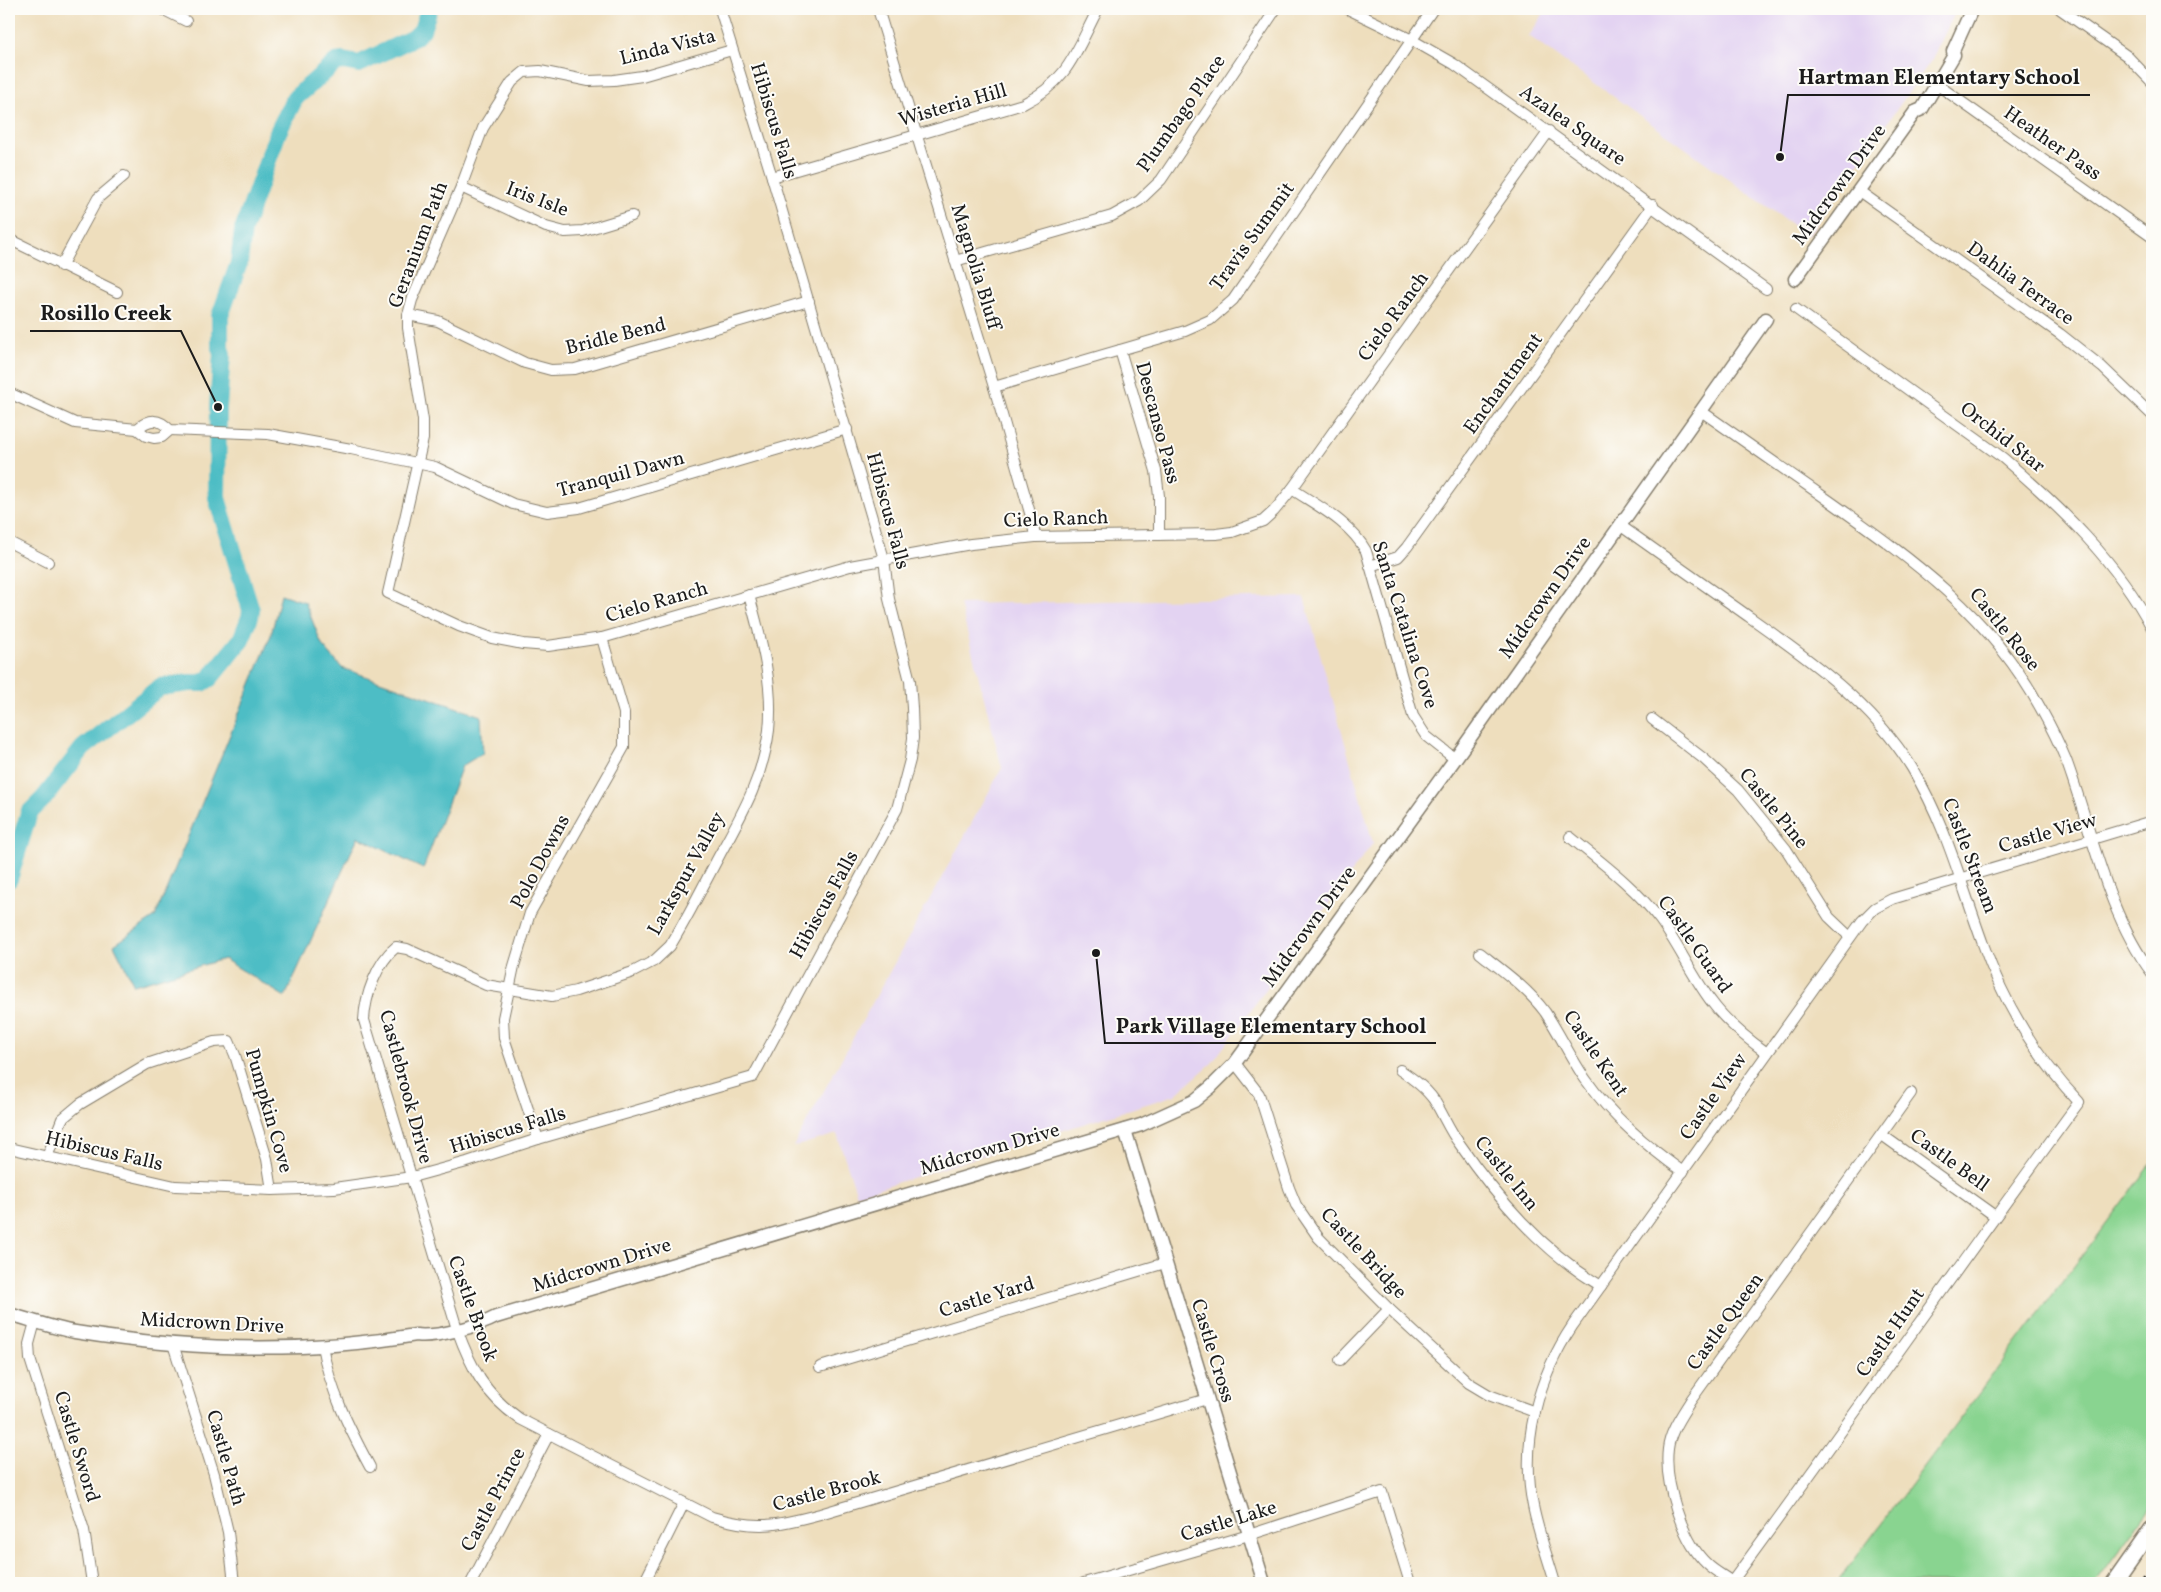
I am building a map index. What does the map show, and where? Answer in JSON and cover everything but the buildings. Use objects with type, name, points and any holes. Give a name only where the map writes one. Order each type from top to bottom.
[{"type":"main road","points":[[2114,1583],[2152,1529]]},
{"type":"street","points":[[162,9],[186,21]]},
{"type":"street","name":"Hibiscus Falls","points":[[9,1148],[175,1186],[272,1190],[334,1188],[412,1177],[752,1076],[897,809],[913,738],[908,673],[892,612],[884,559],[809,301],[720,9]]},
{"type":"street","name":"Magnolia Bluff","points":[[878,9],[994,387],[1032,520],[1035,537]]},
{"type":"street","name":"Wisteria Hill","points":[[772,177],[1023,104],[1042,95],[1055,84],[1066,70],[1098,9]]},
{"type":"street","name":"Plumbago Place","points":[[955,261],[1112,216],[1139,201],[1161,180],[1276,9]]},
{"type":"street","name":"Azalea Square","points":[[1348,9],[1412,40],[1454,64],[1653,205],[1766,288]]},
{"type":"street","name":"Travis Summit","points":[[994,387],[1186,331],[1210,320],[1232,300],[1433,9]]},
{"type":"street","name":"Midcrown Drive","points":[[1795,279],[1915,112],[1922,109],[1935,83],[1954,55],[1953,51],[1972,9]]},
{"type":"street","points":[[2060,9],[2126,56],[2152,82]]},
{"type":"street","name":"Linda Vista","points":[[524,72],[540,71],[588,81],[614,80],[642,76],[732,50]]},
{"type":"street","name":"Geranium Path","points":[[388,593],[423,438],[423,420],[408,328],[408,315],[412,300],[461,187],[483,128],[512,82],[524,72]]},
{"type":"street","name":"Heather Pass","points":[[1935,83],[2152,237]]},
{"type":"street","name":"Cielo Ranch","points":[[388,593],[459,626],[492,638],[523,644],[548,646],[602,638],[850,566],[978,542],[1035,537],[1216,534],[1246,528],[1263,520],[1274,511],[1292,489],[1549,131]]},
{"type":"street","points":[[61,266],[98,198],[124,176]]},
{"type":"street","name":"Iris Isle","points":[[461,187],[546,227],[565,232],[583,231],[632,216]]},
{"type":"street","name":"Dahlia Terrace","points":[[1859,190],[2060,334],[2102,367],[2152,415]]},
{"type":"street","name":"Enchantment","points":[[1370,566],[1398,557],[1407,547],[1653,205]]},
{"type":"street","points":[[9,239],[117,292]]},
{"type":"street","name":"Bridle Bend","points":[[408,315],[438,321],[525,363],[551,370],[575,369],[809,301]]},
{"type":"street","name":"Orchid Star","points":[[1796,310],[2004,458],[2030,481],[2057,506],[2124,583],[2152,628]]},
{"type":"street","name":"Midcrown Drive","points":[[9,1314],[74,1332],[173,1344],[322,1346],[416,1335],[426,1337],[456,1326],[485,1323],[496,1317],[1125,1130],[1141,1125],[1194,1101],[1212,1087],[1235,1063],[1455,759],[1766,319]]},
{"type":"street","name":"Descanso Pass","points":[[1120,350],[1156,471],[1159,486],[1159,535]]},
{"type":"street","name":"Tranquil Dawn","points":[[9,393],[75,423],[137,429],[146,436],[154,438],[162,437],[170,430]]},
{"type":"street","name":"Castle Rose","points":[[1701,411],[1892,545],[1937,580],[1966,608],[1999,646],[2041,709],[2065,758],[2123,923],[2152,972]]},
{"type":"street","name":"Tranquil Dawn","points":[[137,429],[146,422],[154,420],[162,422],[170,430],[268,434],[418,463],[435,467],[513,504],[547,512],[579,508],[846,429]]},
{"type":"street","name":"Santa Catalina Cove","points":[[1292,489],[1354,533],[1366,551],[1413,716],[1426,736],[1455,759]]},
{"type":"street","name":"Castle Stream","points":[[1620,526],[1812,662],[1864,707],[1889,736],[1911,767],[1936,812],[1961,878],[1983,945],[2013,1014],[2062,1084],[2080,1102]]},
{"type":"street","points":[[9,542],[48,562]]},
{"type":"street","name":"Larkspur Valley","points":[[396,947],[407,949],[486,985],[552,996],[576,991],[633,972],[654,961],[670,946],[754,790],[763,758],[769,728],[769,691],[764,649],[749,595]]},
{"type":"street","name":"Polo Downs","points":[[538,1139],[504,1038],[503,1018],[514,966],[530,913],[624,748],[624,713],[602,638]]},
{"type":"street","name":"Castle Pine","points":[[1652,719],[1704,759],[1738,790],[1786,849],[1829,917],[1850,937]]},
{"type":"street","name":"Castle View","points":[[1555,1583],[1533,1507],[1530,1484],[1530,1446],[1535,1412],[1542,1385],[1552,1361],[1569,1331],[1850,937],[1875,908],[1886,901],[2152,821]]},
{"type":"street","name":"Castle Guard","points":[[1570,838],[1632,888],[1675,941],[1709,1000],[1722,1016],[1751,1042],[1767,1053]]},
{"type":"street","name":"Castlebrook Drive","points":[[396,947],[386,955],[366,998],[364,1020],[430,1243]]},
{"type":"street","name":"Castle Kent","points":[[1480,953],[1520,984],[1534,998],[1555,1028],[1586,1080],[1610,1109],[1658,1155],[1683,1172]]},
{"type":"street","name":"Pumpkin Cove","points":[[47,1157],[62,1119],[80,1104],[147,1064],[214,1042],[228,1041],[235,1055],[267,1159],[272,1190]]},
{"type":"street","name":"Castle Bridge","points":[[1235,1063],[1259,1094],[1289,1188],[1309,1225],[1389,1309],[1470,1383],[1489,1395],[1535,1412]]},
{"type":"street","name":"Castle Inn","points":[[1400,1070],[1419,1084],[1433,1099],[1457,1141],[1504,1203],[1545,1245],[1582,1275],[1601,1286]]},
{"type":"street","name":"Castle Queen","points":[[1732,1583],[1706,1564],[1694,1549],[1679,1516],[1668,1467],[1668,1448],[1674,1428],[1691,1400],[1911,1093]]},
{"type":"street","name":"Castle Hunt","points":[[1732,1583],[1825,1456],[1995,1216],[2080,1102]]},
{"type":"street","name":"Castle Cross","points":[[1125,1130],[1264,1583]]},
{"type":"street","name":"Castle Bell","points":[[1882,1135],[1995,1216]]},
{"type":"street","name":"Castle Brook","points":[[430,1243],[456,1326],[472,1368],[493,1396],[520,1419],[712,1517],[735,1523],[756,1526],[780,1525],[1208,1399]]},
{"type":"street","name":"Castle Yard","points":[[820,1367],[1165,1264]]},
{"type":"street","points":[[1340,1360],[1389,1309]]},
{"type":"street","name":"Castle Sword","points":[[35,1322],[29,1344],[30,1359],[84,1530],[92,1583]]},
{"type":"street","name":"Castle Path","points":[[173,1344],[214,1474],[228,1532],[234,1583]]},
{"type":"street","points":[[322,1346],[331,1385],[346,1424],[370,1467]]},
{"type":"street","name":"Castle Prince","points":[[471,1583],[549,1434]]},
{"type":"street","name":"Castle Lake","points":[[1084,1583],[1382,1492],[1410,1583]]},
{"type":"street","points":[[644,1583],[684,1503]]},
{"type":"shaded area","points":[[1547,9],[1957,9],[1932,59],[1808,236],[1529,36]]},
{"type":"shaded area","points":[[1304,597],[1373,843],[1212,1063],[1175,1095],[857,1195],[837,1134],[793,1147],[1002,768],[960,604]]},
{"type":"green space","points":[[2152,1162],[2152,1505],[2095,1583],[1837,1583]]},
{"type":"water","points":[[281,594],[305,602],[322,645],[342,668],[481,716],[483,753],[462,766],[423,869],[358,837],[285,997],[224,959],[134,985],[114,945],[155,917],[271,635]]},
{"type":"waterway","points":[[9,879],[29,813],[44,798],[83,748],[160,687],[202,683],[210,678],[241,640],[251,610],[217,498],[218,407],[222,354],[220,348],[220,316],[239,263],[243,230],[278,132],[295,98],[336,62],[343,61],[359,64],[415,37],[422,30],[429,9]]},
{"type":"railway","points":[[2140,1583],[2152,1566]]},
{"type":"place","name":"Hartman Elementary School","points":[[1780,157]]},
{"type":"place","name":"Rosillo Creek","points":[[218,407]]},
{"type":"place","name":"Park Village Elementary School","points":[[1096,953]]}]
